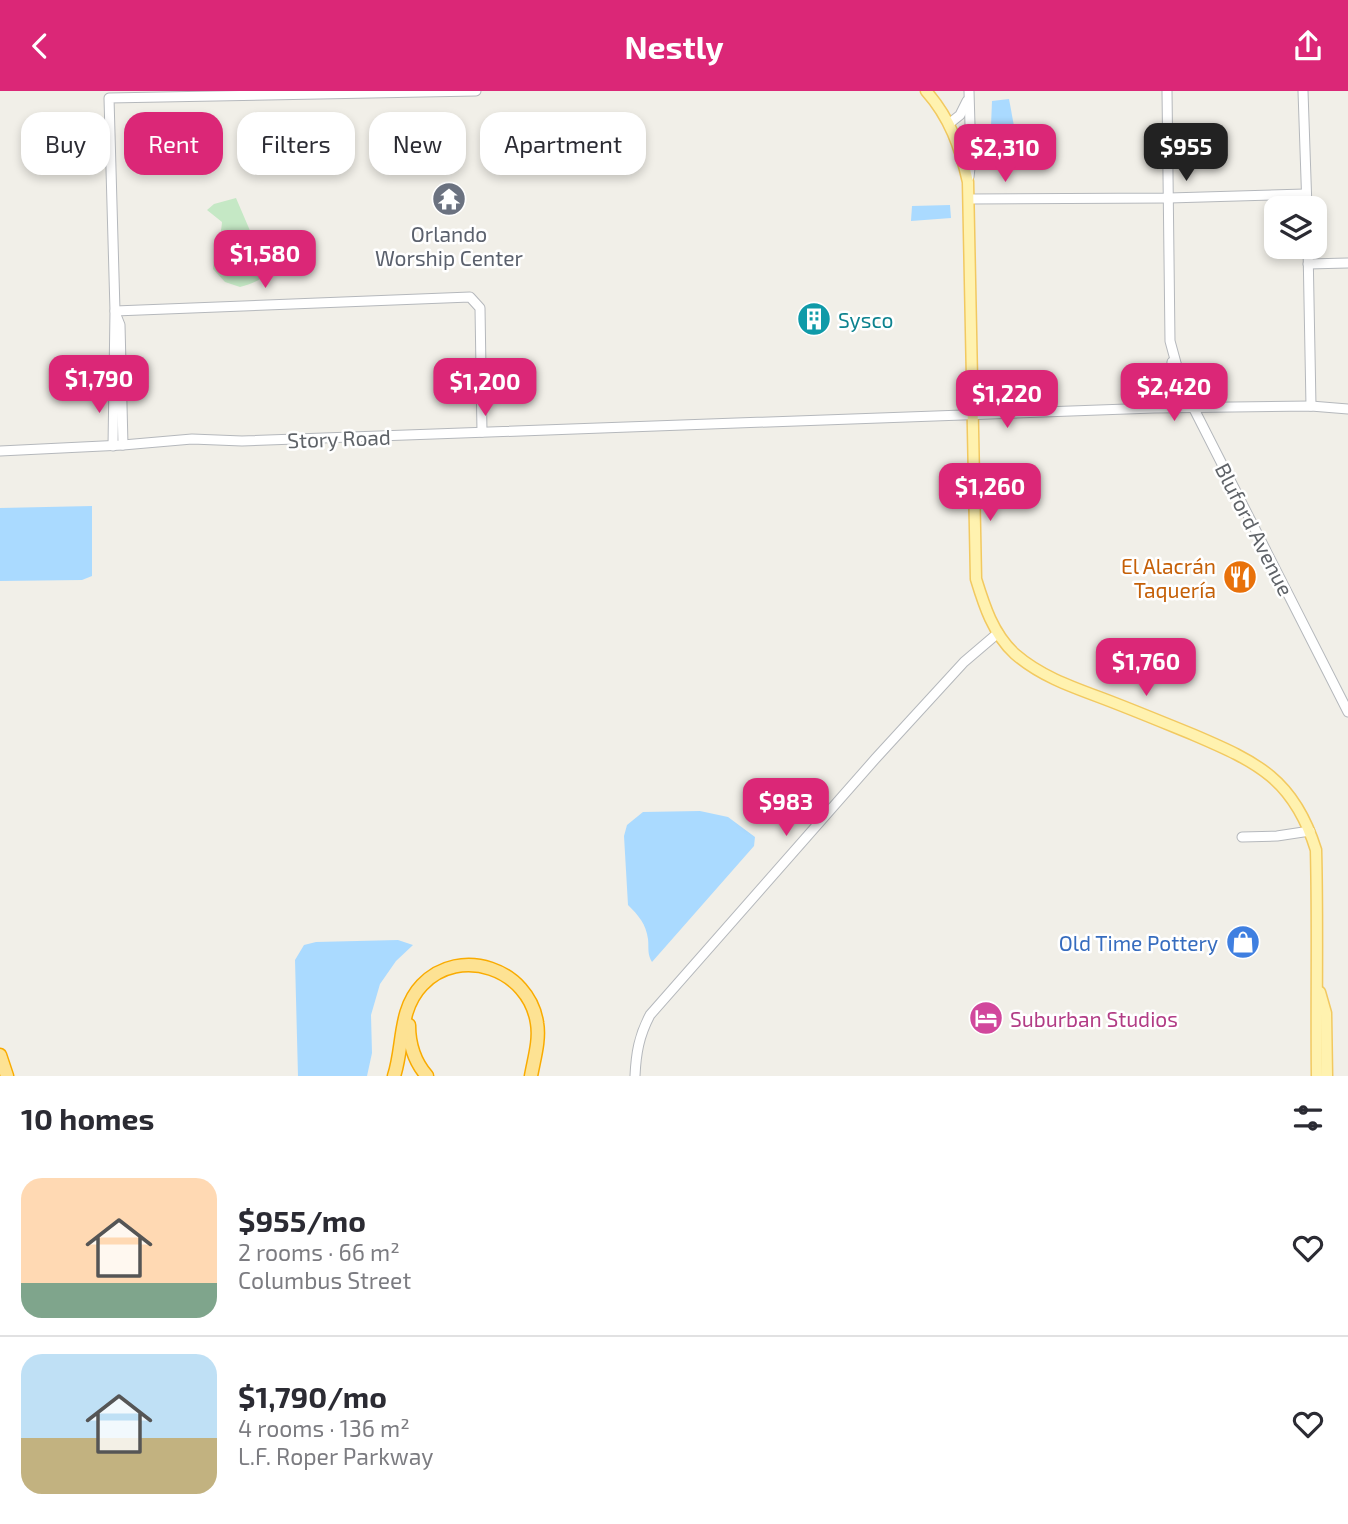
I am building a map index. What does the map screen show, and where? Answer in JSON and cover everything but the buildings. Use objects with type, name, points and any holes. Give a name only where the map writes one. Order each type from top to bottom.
[{"type":"highway","points":[[394,1076],[405,1016],[422,984],[453,966],[483,965],[505,974],[518,984],[530,1001],[537,1021],[537,1033],[528,1076]]},
{"type":"highway","points":[[427,1076],[417,1062],[410,1042],[409,1026],[413,1008],[422,993],[436,980],[452,972],[471,969],[501,977],[510,983],[527,1006],[533,1033],[528,1076]]},
{"type":"highway","points":[[0,1056],[6,1076]]},
{"type":"main road","points":[[926,91],[950,123],[955,135],[970,199],[971,417],[976,579],[985,608],[998,633],[1013,653],[1038,670],[1062,683],[1243,756],[1280,785],[1310,831],[1316,850],[1317,1076]]},
{"type":"main road","points":[[1318,986],[1326,1013],[1327,1076]]},
{"type":"street","points":[[118,446],[120,325],[115,311],[110,98],[477,91]]},
{"type":"street","name":"Bluford Avenue","points":[[1167,91],[1170,341],[1173,355],[1193,407],[1348,712]]},
{"type":"street","points":[[970,199],[1305,194],[1303,91]]},
{"type":"street","points":[[950,123],[966,106],[969,92]]},
{"type":"street","points":[[968,182],[971,114],[969,92]]},
{"type":"street","points":[[955,135],[967,125],[971,114]]},
{"type":"street","points":[[1308,259],[1311,406]]},
{"type":"street","points":[[1308,264],[1348,264]]},
{"type":"street","points":[[115,311],[470,297],[480,308],[482,432]]},
{"type":"street","points":[[1154,408],[1169,396],[1173,355]]},
{"type":"street","name":"Story Road","points":[[0,451],[118,446],[192,439],[242,441],[971,417],[1154,408],[1311,406],[1348,409]]},
{"type":"street","points":[[635,1076],[640,1037],[650,1015],[876,758],[981,644],[998,633]]},
{"type":"street","points":[[1242,837],[1310,831]]},
{"type":"green space","points":[[236,198],[251,233],[274,254],[271,267],[264,277],[240,287],[225,282],[213,269],[222,222],[207,210],[214,204]]},
{"type":"water","points":[[1009,99],[1014,126],[991,126],[992,101]]},
{"type":"water","points":[[950,205],[951,218],[911,221],[912,206]]},
{"type":"water","points":[[92,506],[92,576],[82,580],[0,581],[0,508]]},
{"type":"water","points":[[700,811],[728,817],[755,837],[754,846],[652,962],[646,929],[628,905],[624,836],[627,825],[643,812]]},
{"type":"water","points":[[398,940],[413,945],[396,961],[380,984],[371,1015],[372,1053],[367,1076],[298,1076],[295,960],[304,945],[316,942]]},
{"type":"place","name":"Orlando Worship Center","points":[[449,199]]},
{"type":"place","name":"Sysco","points":[[814,319]]},
{"type":"place","name":"El Alacrán Taquería","points":[[1240,577]]},
{"type":"place","name":"Old Time Pottery","points":[[1243,942]]},
{"type":"place","name":"Suburban Studios","points":[[986,1018]]}]
